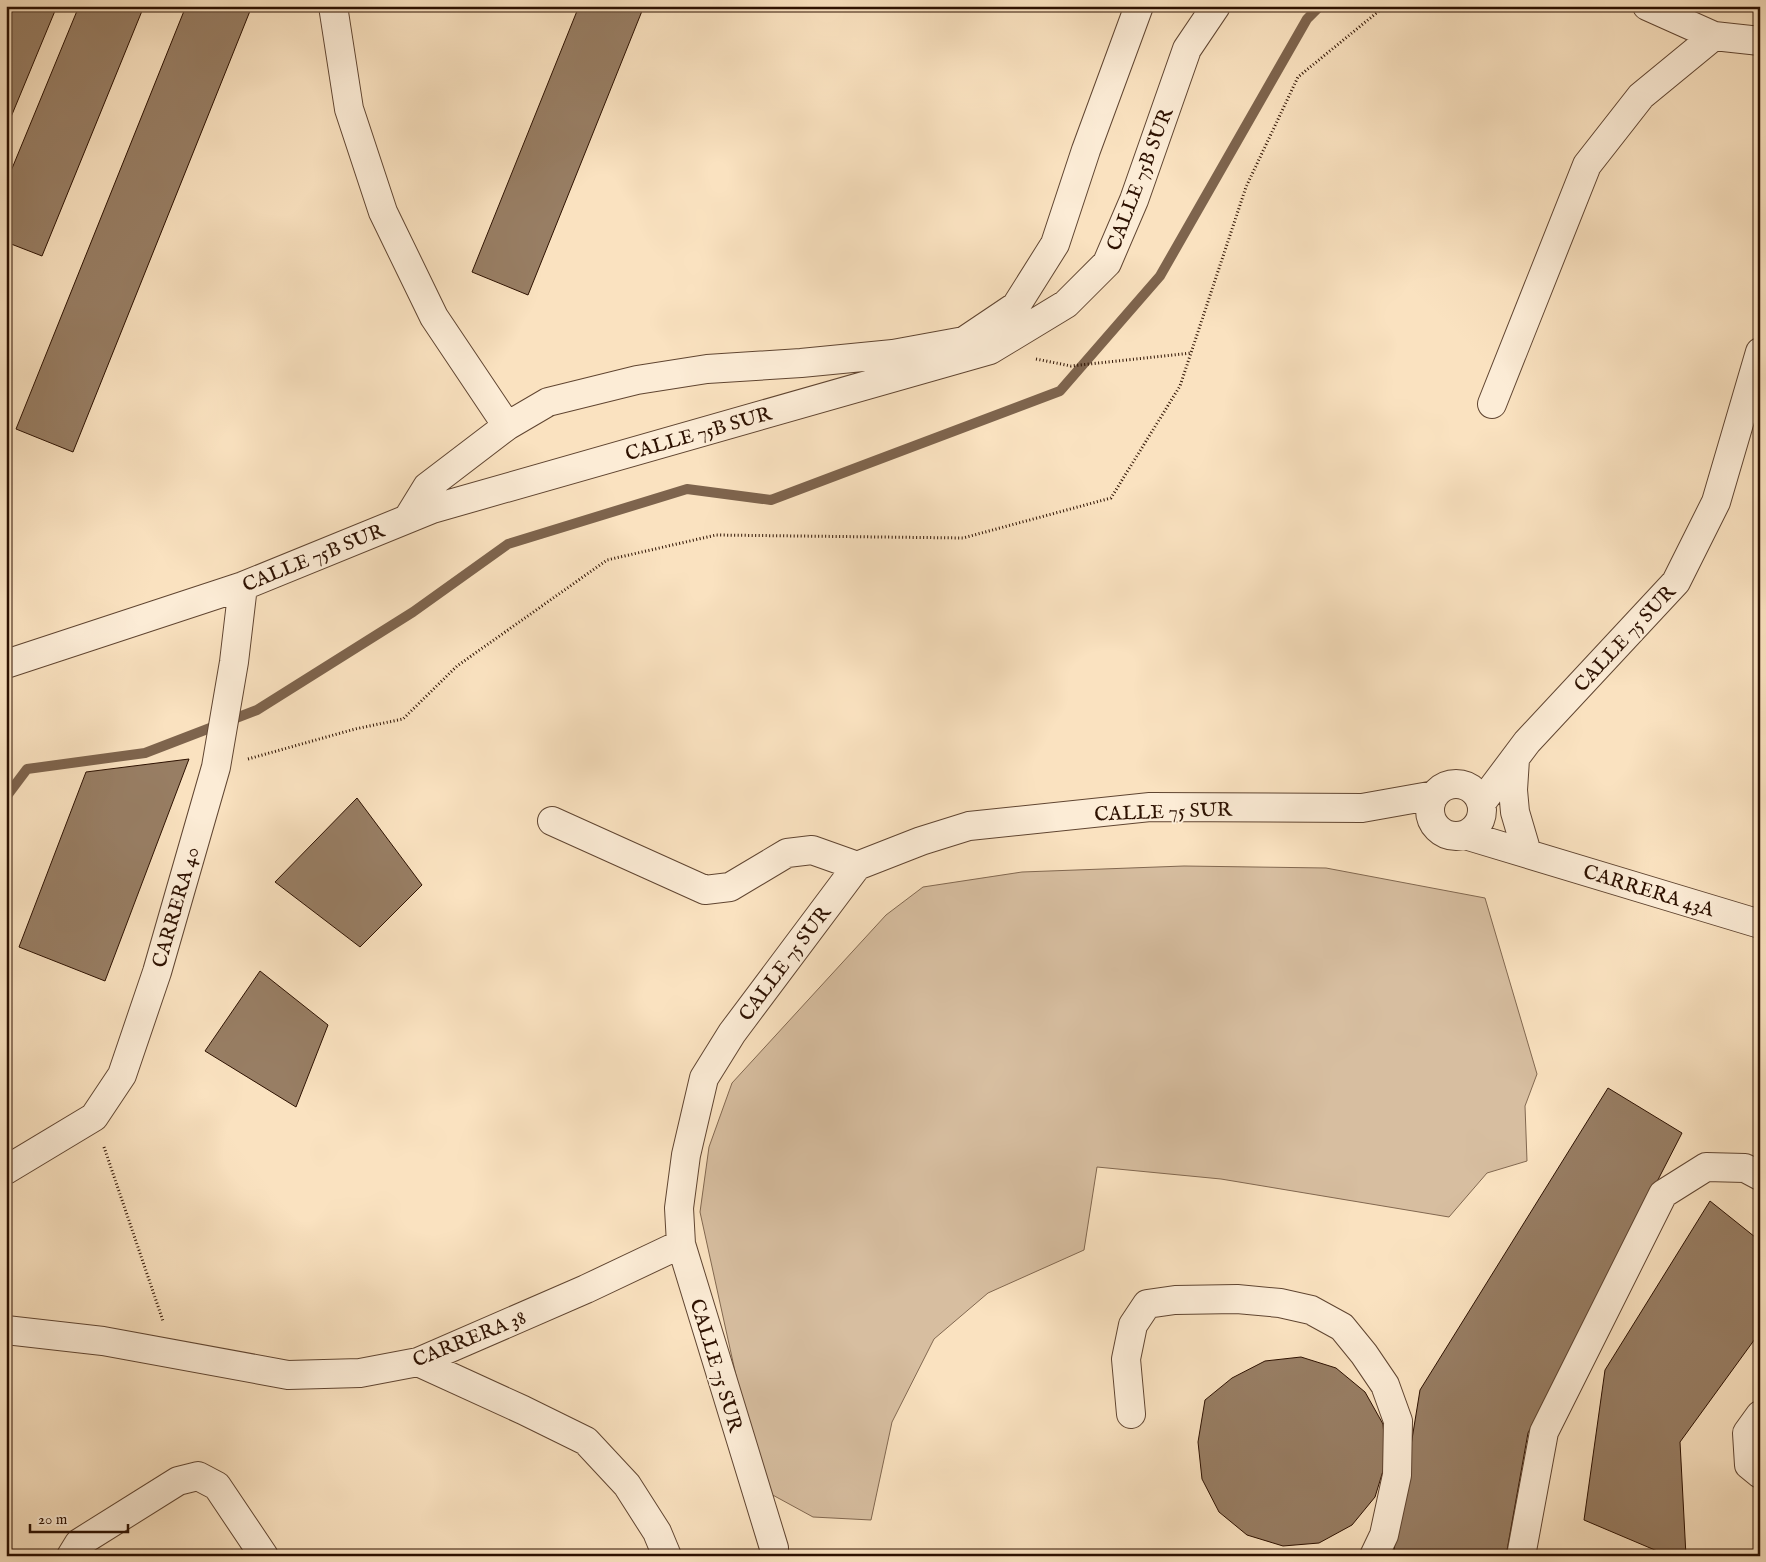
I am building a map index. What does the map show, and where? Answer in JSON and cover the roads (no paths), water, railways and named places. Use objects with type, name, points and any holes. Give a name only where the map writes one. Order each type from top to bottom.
[{"type":"street","points":[[333,6],[349,109],[384,212],[434,317],[507,426]]},
{"type":"street","points":[[408,518],[426,487],[507,426],[548,402],[637,380],[707,369],[801,363],[893,354],[964,341],[1016,306],[1055,244],[1086,150],[1139,6]]},
{"type":"street","name":"CALLE 75B SUR","points":[[6,664],[243,586],[432,509],[990,350],[1066,304],[1106,263],[1134,200],[1187,49],[1216,6]]},
{"type":"street","points":[[1646,6],[1714,36],[1760,41]]},
{"type":"street","points":[[1492,404],[1587,165],[1641,96],[1714,36]]},
{"type":"street","name":"CALLE 75 SUR","points":[[1476,818],[1521,750],[1676,582],[1716,502],[1760,352]]},
{"type":"street","name":"CARRERA 40","points":[[6,1170],[94,1117],[122,1075],[156,972],[216,767],[234,662],[243,586]]},
{"type":"street","points":[[1521,750],[1513,790],[1515,812],[1532,851]]},
{"type":"street","name":"CALLE 75 SUR","points":[[1461,784],[1521,750]]},
{"type":"street","points":[[1461,784],[1470,787],[1477,793],[1476,818],[1454,836],[1444,833],[1436,826],[1431,816],[1431,805],[1435,795],[1446,786],[1461,784]]},
{"type":"street","name":"CALLE 75 SUR","points":[[774,1556],[774,1548],[681,1244],[679,1208],[686,1156],[704,1078],[732,1032],[856,866],[922,841],[969,826],[1150,807],[1362,808],[1435,795]]},
{"type":"street","name":"CALLE 75 SUR","points":[[1362,808],[1436,826]]},
{"type":"street","name":"CARRERA 43A","points":[[1476,818],[1532,851],[1760,924]]},
{"type":"street","points":[[552,821],[705,890],[730,887],[787,853],[812,850],[856,866]]},
{"type":"street","points":[[1520,1556],[1544,1432],[1663,1194],[1706,1166],[1745,1168],[1760,1176]]},
{"type":"street","name":"CARRERA 38","points":[[6,1330],[103,1342],[288,1375],[360,1373],[418,1362],[586,1289],[681,1244]]},
{"type":"street","points":[[1131,1414],[1126,1359],[1133,1324],[1147,1304],[1174,1300],[1237,1299],[1280,1303],[1311,1310],[1342,1327],[1364,1354],[1385,1385],[1398,1421],[1397,1475],[1384,1535],[1374,1556]]},
{"type":"street","points":[[418,1362],[524,1410],[586,1441],[628,1485],[657,1532],[667,1556]]},
{"type":"street","points":[[1760,1415],[1747,1434],[1749,1465],[1760,1474]]},
{"type":"street","points":[[71,1556],[79,1543],[178,1480],[198,1476],[217,1486],[264,1556]]},
{"type":"waterway","points":[[6,797],[27,769],[145,753],[257,710],[413,612],[508,544],[687,489],[771,500],[1060,391],[1160,276],[1307,19],[1320,6]]}]
